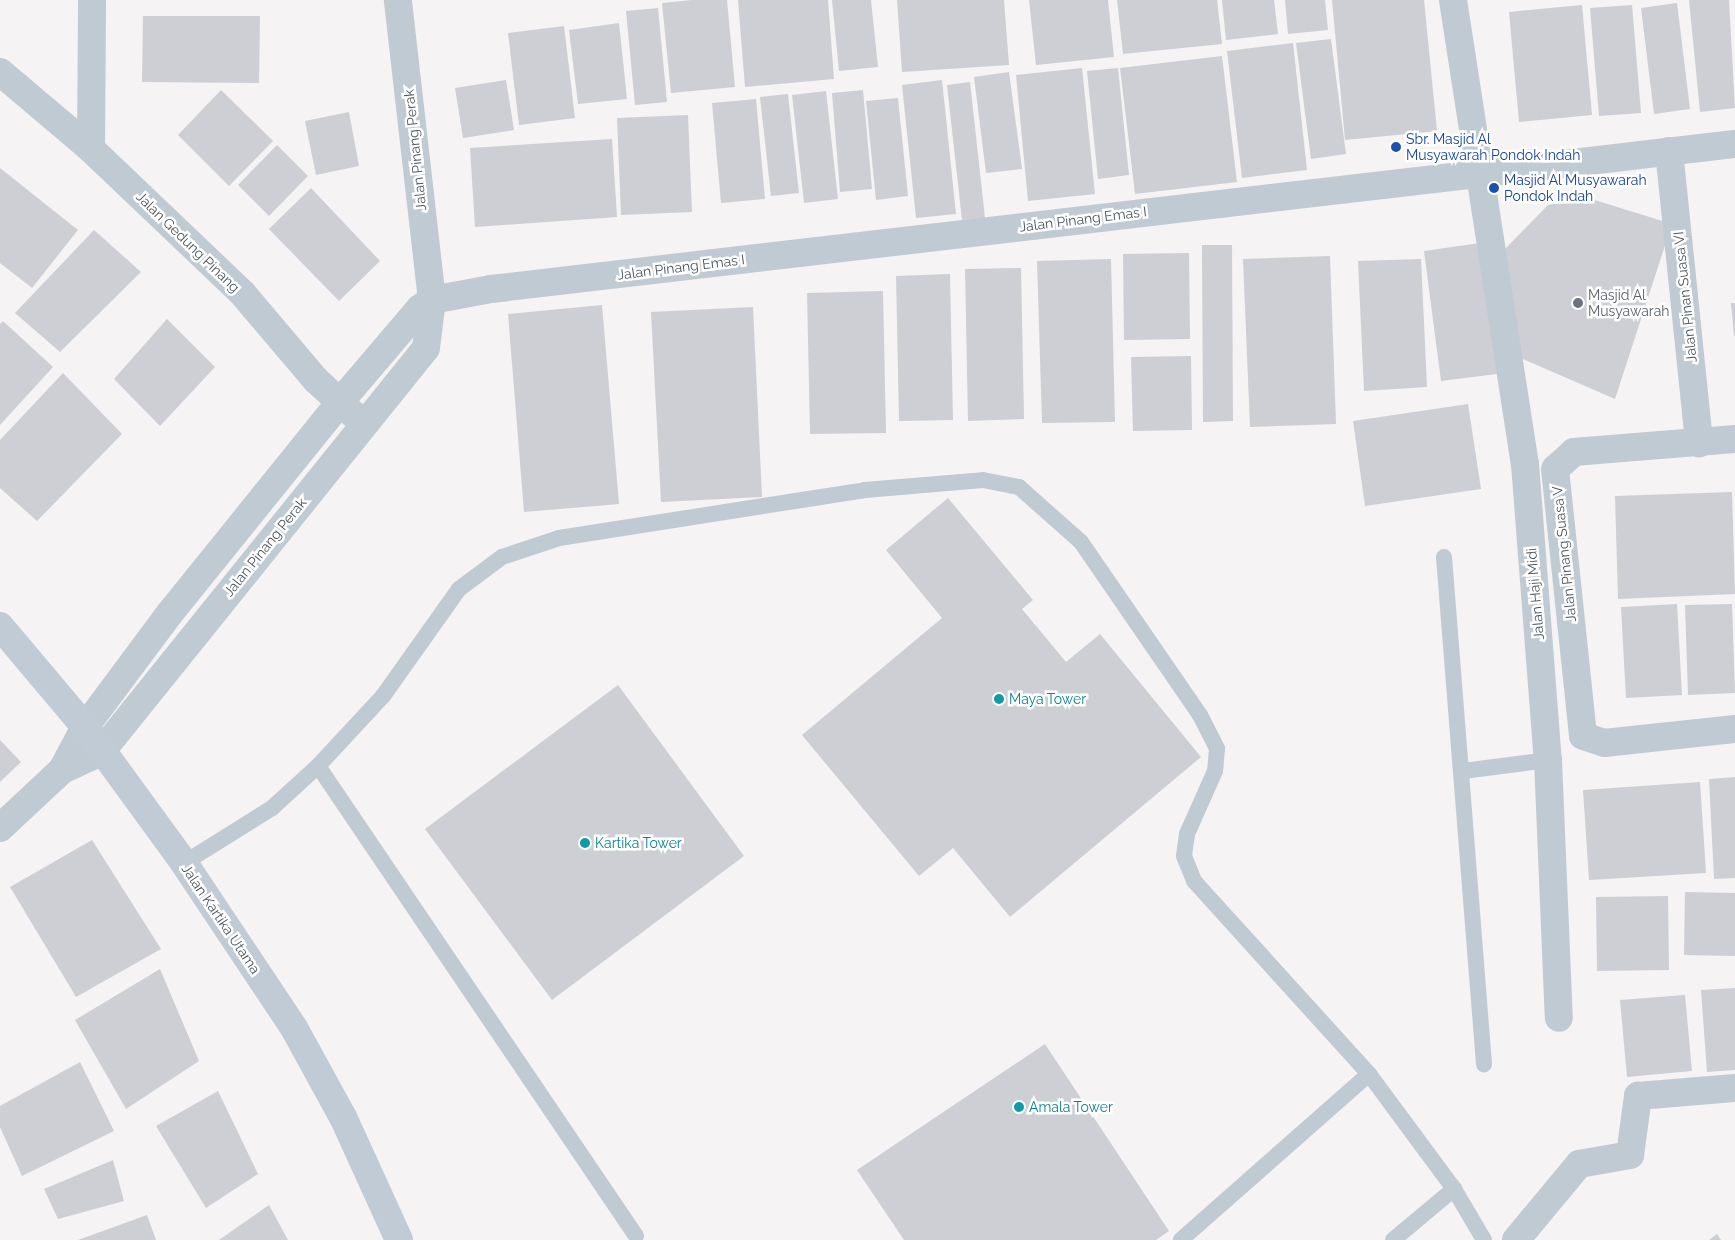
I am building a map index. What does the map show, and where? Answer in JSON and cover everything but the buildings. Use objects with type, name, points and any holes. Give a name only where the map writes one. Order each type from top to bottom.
[{"type":"main road","name":"Jalan Kartika Utama","points":[[0,626],[85,727],[101,752],[184,862],[294,1028],[344,1117],[399,1240]]},
{"type":"street","points":[[91,149],[92,0]]},
{"type":"street","name":"Jalan Pinang Perak","points":[[0,828],[62,770],[101,752],[426,348],[432,300],[398,0]]},
{"type":"street","name":"Jalan Haji Midi","points":[[1453,0],[1524,464],[1548,760],[1559,1018]]},
{"type":"street","name":"Jalan Gedung Pinang","points":[[0,72],[91,149],[243,294],[340,402],[365,424]]},
{"type":"street","name":"Jalan Pinang Emas I","points":[[432,300],[501,288],[1480,172],[1735,144]]},
{"type":"street","name":"Jalan Pinan Suasa VI","points":[[1669,151],[1699,443]]},
{"type":"street","name":"Jalan Pinang Perak","points":[[62,770],[85,727],[170,613],[340,402],[420,308],[432,300]]},
{"type":"street","name":"Jalan Pinang Suasa V","points":[[1735,439],[1574,452],[1554,469],[1583,736],[1604,743],[1735,728]]},
{"type":"street","points":[[1516,1240],[1579,1164],[1630,1155],[1638,1096],[1735,1088]]},
{"type":"lane","points":[[184,862],[272,808],[318,766],[383,696],[459,588],[502,557],[559,538],[865,490],[983,480],[1019,487],[1081,542],[1200,714],[1217,749],[1215,771],[1187,834],[1184,856],[1194,881],[1369,1074],[1454,1189],[1484,1240]]},
{"type":"lane","points":[[1444,557],[1463,771],[1484,1064]]},
{"type":"lane","points":[[1463,771],[1548,760]]},
{"type":"lane","points":[[318,766],[636,1236]]},
{"type":"lane","points":[[1181,1240],[1369,1074]]},
{"type":"lane","points":[[1393,1240],[1454,1189]]},
{"type":"place","name":"Sbr. Masjid Al Musyawarah Pondok Indah","points":[[1396,147]]},
{"type":"place","name":"Masjid Al Musyawarah Pondok Indah","points":[[1494,188]]},
{"type":"place","name":"Masjid Al Musyawarah","points":[[1578,303]]},
{"type":"place","name":"Maya Tower","points":[[999,699]]},
{"type":"place","name":"Kartika Tower","points":[[585,843]]},
{"type":"place","name":"Amala Tower","points":[[1019,1107]]}]
